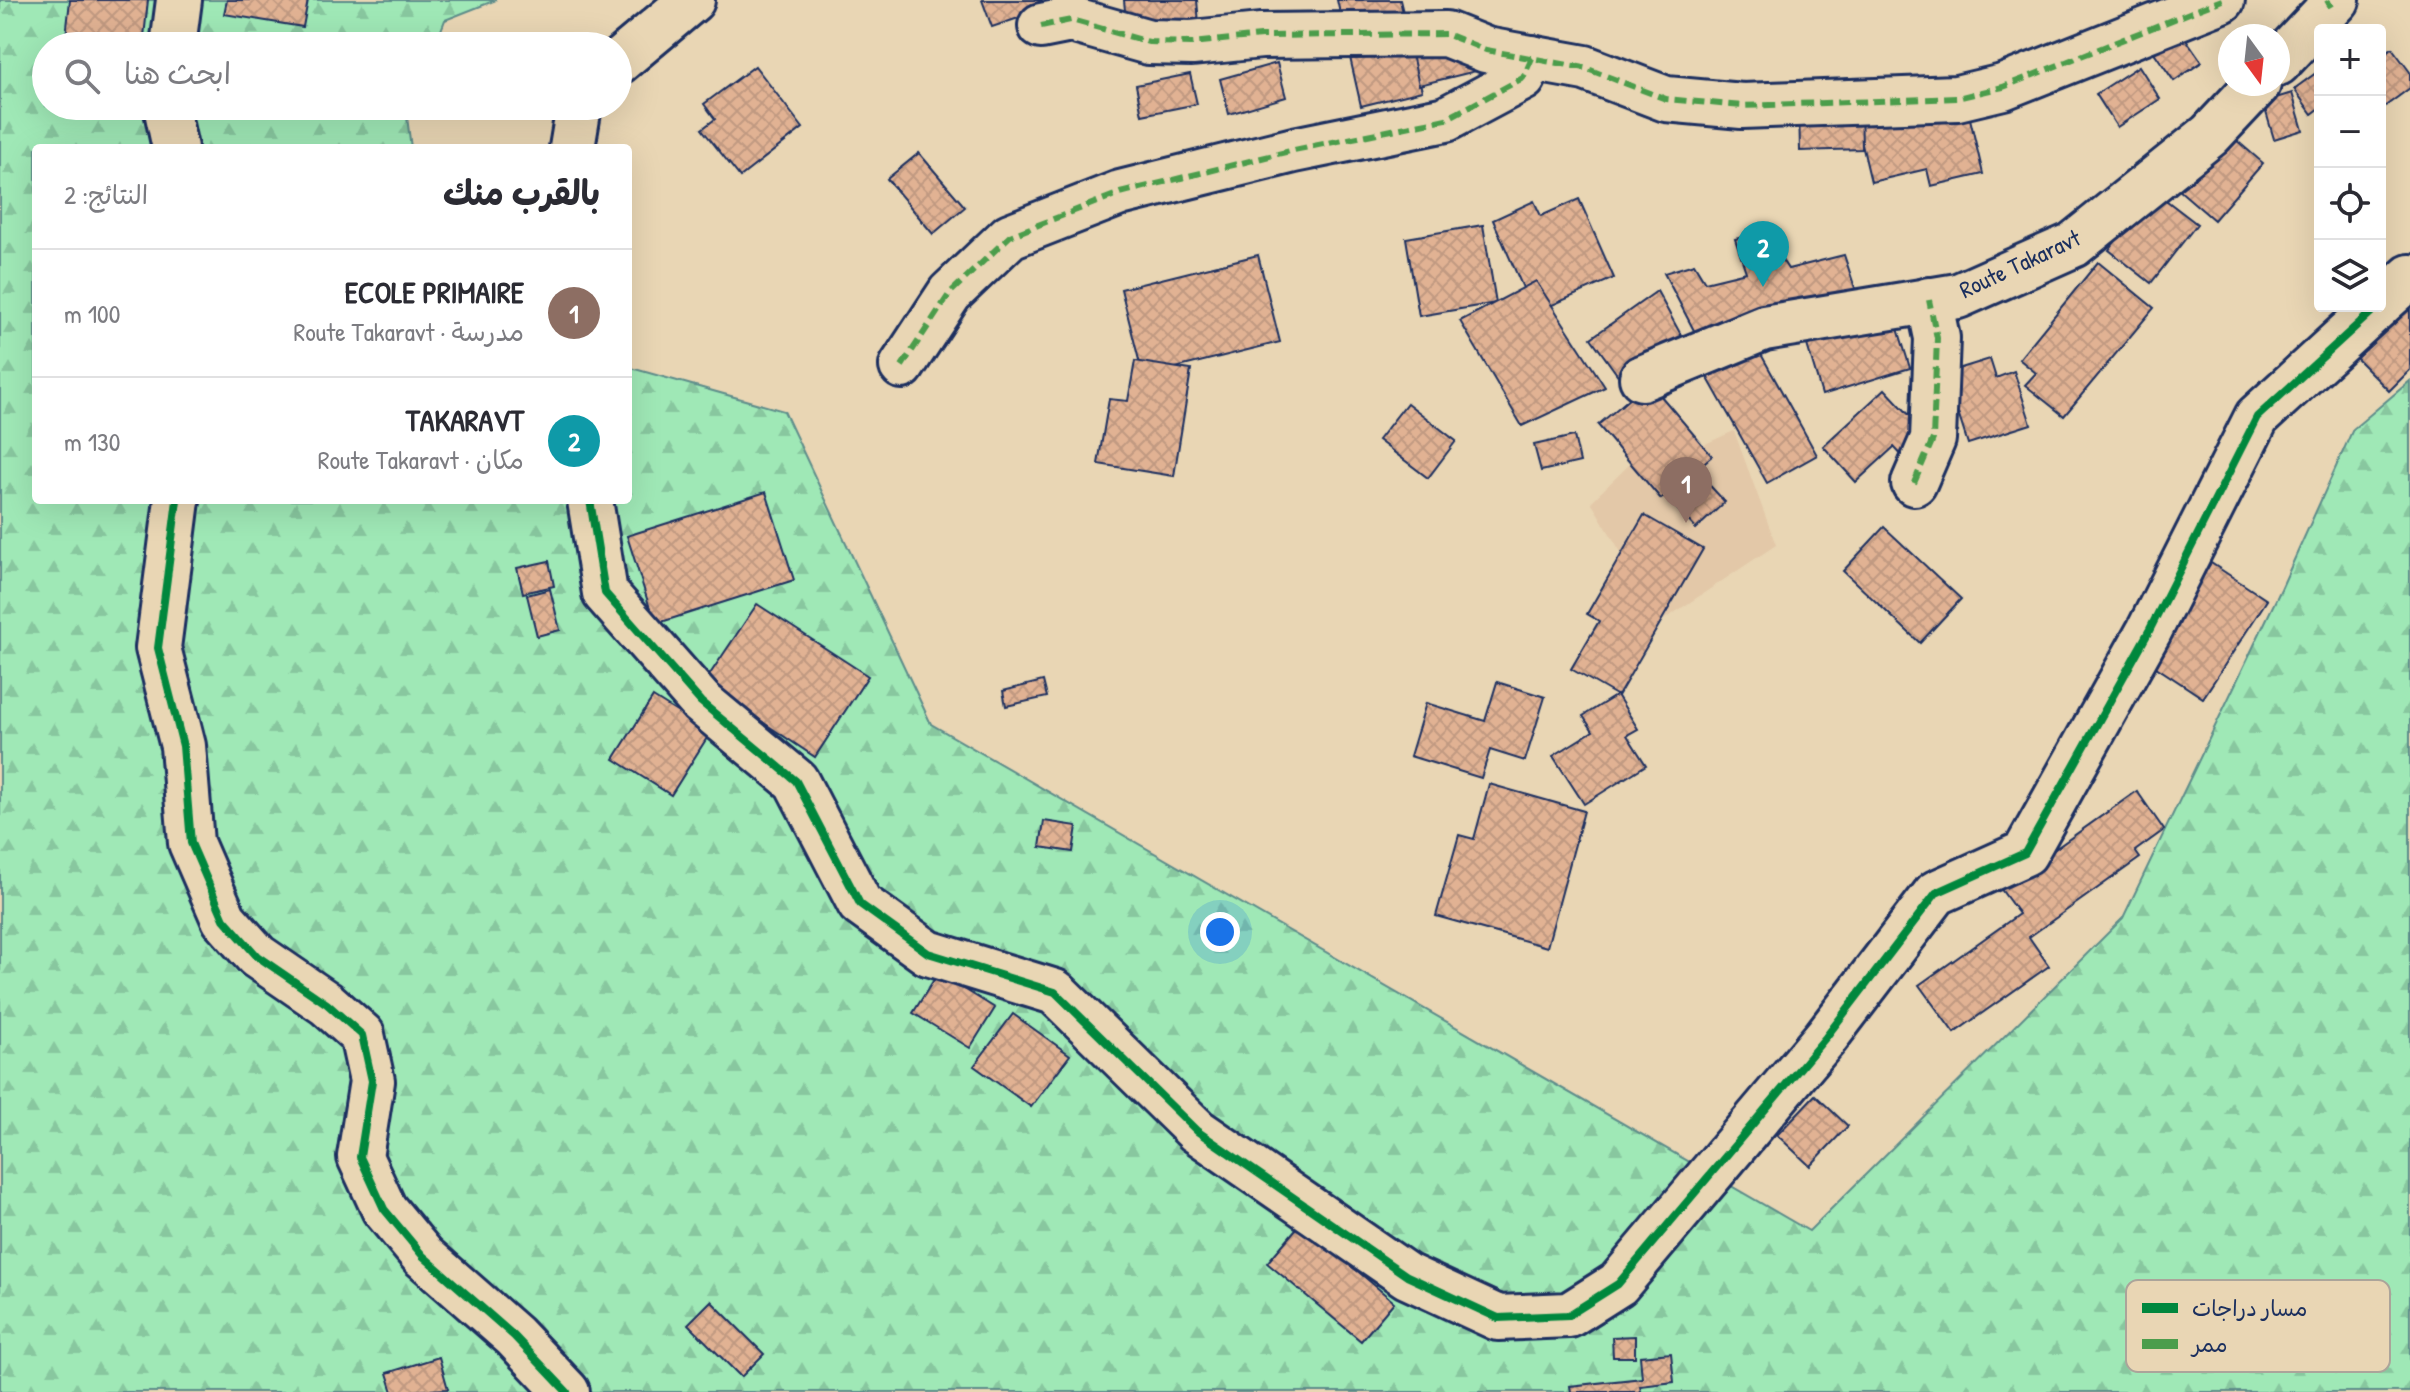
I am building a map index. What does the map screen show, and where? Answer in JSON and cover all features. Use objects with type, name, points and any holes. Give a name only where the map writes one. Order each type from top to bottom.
[{"type":"street","points":[[175,32],[179,0]]},
{"type":"street","points":[[632,50],[692,0]]},
{"type":"street","points":[[1041,26],[1071,20],[1149,42],[1192,43],[1261,36],[1446,34],[1486,50],[1585,68],[1666,99],[1742,106],[1957,98],[2003,87],[2191,9],[2222,0]]},
{"type":"street","points":[[2290,49],[2331,2]]},
{"type":"street","points":[[902,366],[950,293],[1010,236],[1120,193],[1294,150],[1446,119],[1523,78],[1532,58]]},
{"type":"street","name":"Route Takaravt","points":[[1642,378],[1764,328],[1958,296],[2073,245],[2210,135],[2247,96]]},
{"type":"street","points":[[169,120],[174,144]]},
{"type":"street","points":[[573,144],[577,120]]},
{"type":"street","points":[[2386,299],[2410,277]]},
{"type":"street","points":[[1914,483],[1933,439],[1937,338],[1929,300]]},
{"type":"street","points":[[591,504],[605,593],[701,702],[796,781],[860,904],[928,953],[1055,992],[1197,1131],[1407,1276],[1498,1318],[1569,1315],[1618,1284],[1826,1037],[1936,893],[2025,853],[2149,631],[2257,417],[2371,312]]},
{"type":"street","points":[[176,504],[158,648],[183,746],[191,843],[224,919],[257,956],[327,1004],[362,1035],[372,1081],[360,1157],[384,1209],[423,1256],[514,1336],[567,1392]]},
{"type":"shaded area","points":[[1734,431],[1776,545],[1662,621],[1591,502],[1630,464],[1672,459]]},
{"type":"green space","points":[[0,0],[496,0],[445,20],[440,32],[32,32],[32,120],[407,120],[410,144],[32,144],[32,504],[632,504],[632,368],[784,411],[931,724],[1809,1231],[2123,918],[2281,589],[2353,429],[2410,381],[2410,1392],[0,1392]]},
{"type":"building","points":[[70,0],[148,0],[145,32],[67,32]]},
{"type":"building","points":[[227,0],[308,0],[303,27],[224,14]]},
{"type":"building","points":[[982,0],[1042,0],[1045,9],[992,27]]},
{"type":"building","points":[[1124,0],[1197,0],[1200,35],[1128,42]]},
{"type":"building","points":[[1337,0],[1400,0],[1422,91],[1361,106]]},
{"type":"building","points":[[2179,29],[2202,62],[2174,81],[2151,48]]},
{"type":"building","points":[[1407,33],[1484,69],[1419,85]]},
{"type":"building","points":[[2392,48],[2410,72],[2410,88],[2386,106],[2386,96],[2386,52]]},
{"type":"building","points":[[1277,63],[1286,97],[1229,114],[1220,79]]},
{"type":"building","points":[[755,66],[803,128],[740,177],[702,129],[715,119],[704,104]]},
{"type":"building","points":[[2139,66],[2160,99],[2117,127],[2096,94]]},
{"type":"building","points":[[1190,74],[1197,104],[1142,115],[1136,85]]},
{"type":"building","points":[[2314,74],[2314,112],[2312,114],[2294,89]]},
{"type":"building","points":[[1964,93],[1983,174],[1931,186],[1927,169],[1871,182],[1856,119]]},
{"type":"building","points":[[2290,94],[2303,130],[2274,139],[2263,102]]},
{"type":"building","points":[[1861,105],[1862,149],[1800,151],[1799,106]]},
{"type":"building","points":[[2228,133],[2263,163],[2214,220],[2179,190]]},
{"type":"building","points":[[919,153],[965,207],[933,234],[887,179]]},
{"type":"building","points":[[2154,191],[2197,224],[2151,283],[2109,250]]},
{"type":"building","points":[[1579,199],[1614,278],[1534,313],[1493,220],[1534,201],[1541,216]]},
{"type":"building","points":[[1483,225],[1496,303],[1419,316],[1406,238]]},
{"type":"building","points":[[1764,232],[1788,269],[1844,255],[1856,291],[1699,340],[1664,273],[1694,264],[1705,282],[1746,272],[1735,239]]},
{"type":"building","points":[[1258,255],[1280,342],[1143,376],[1121,289]]},
{"type":"building","points":[[2098,262],[2154,308],[2064,416],[2025,385],[2036,373],[2019,359]]},
{"type":"building","points":[[1536,281],[1605,387],[1522,426],[1460,321]]},
{"type":"building","points":[[2410,290],[2410,370],[2389,391],[2346,348]]},
{"type":"building","points":[[1657,291],[1686,344],[1619,377],[1591,338]]},
{"type":"building","points":[[1893,312],[1910,368],[1822,395],[1805,338]]},
{"type":"building","points":[[1757,347],[1817,455],[1767,483],[1706,375]]},
{"type":"building","points":[[1990,359],[1996,378],[2014,371],[2031,424],[1968,444],[1945,373]]},
{"type":"building","points":[[1135,361],[1191,370],[1174,476],[1098,464],[1109,399],[1128,401]]},
{"type":"building","points":[[1649,382],[1712,456],[1661,499],[1598,425]]},
{"type":"building","points":[[1885,389],[1914,420],[1931,404],[1958,432],[1916,471],[1894,447],[1856,482],[1823,446]]},
{"type":"building","points":[[1407,403],[1456,441],[1428,478],[1378,440]]},
{"type":"building","points":[[1574,436],[1580,462],[1541,471],[1534,445]]},
{"type":"building","points":[[1703,478],[1725,502],[1696,529],[1673,504]]},
{"type":"building","points":[[766,492],[794,580],[655,624],[627,536]]},
{"type":"building","points":[[1644,515],[1703,549],[1618,696],[1571,669],[1599,621],[1587,614]]},
{"type":"building","points":[[1884,527],[1961,599],[1920,643],[1843,571]]},
{"type":"building","points":[[549,561],[554,586],[523,593],[517,568]]},
{"type":"building","points":[[2211,563],[2267,600],[2203,698],[2147,661]]},
{"type":"building","points":[[550,589],[560,630],[537,636],[527,595]]},
{"type":"building","points":[[757,604],[868,676],[815,757],[704,683]]},
{"type":"building","points":[[1043,681],[1047,697],[1006,706],[1003,691]]},
{"type":"building","points":[[1497,682],[1545,697],[1525,761],[1490,750],[1481,778],[1410,756],[1426,703],[1485,721]]},
{"type":"building","points":[[1617,695],[1638,729],[1627,735],[1646,765],[1584,804],[1553,756],[1593,731],[1583,716]]},
{"type":"building","points":[[653,697],[710,733],[671,795],[614,759]]},
{"type":"building","points":[[1489,784],[1584,811],[1547,947],[1436,916],[1459,835],[1474,839]]},
{"type":"building","points":[[2137,791],[2164,830],[2135,851],[2140,858],[2029,937],[2049,966],[1954,1033],[1919,985],[2019,914],[2000,888]]},
{"type":"building","points":[[1044,821],[1077,826],[1073,852],[1040,847]]},
{"type":"building","points":[[938,973],[995,1008],[970,1048],[913,1013]]},
{"type":"building","points":[[1013,1014],[1070,1055],[1031,1107],[974,1066]]},
{"type":"building","points":[[1815,1095],[1848,1126],[1810,1166],[1777,1135]]},
{"type":"building","points":[[1301,1223],[1394,1302],[1361,1341],[1267,1263]]},
{"type":"building","points":[[711,1301],[764,1354],[741,1377],[688,1324]]},
{"type":"building","points":[[1635,1336],[1635,1357],[1613,1357],[1612,1337]]},
{"type":"building","points":[[1671,1353],[1674,1382],[1640,1386],[1641,1392],[1571,1392],[1570,1386],[1642,1378],[1640,1356]]},
{"type":"building","points":[[439,1357],[448,1389],[393,1392],[387,1373]]},
{"type":"marked path","points":[[1041,26],[1071,20],[1149,42],[1192,43],[1261,36],[1446,34],[1486,50],[1585,68],[1666,99],[1742,106],[1957,98],[2003,87],[2222,0]]},
{"type":"marked path","points":[[2327,0],[2331,7]]},
{"type":"marked path","points":[[902,366],[950,293],[1010,236],[1120,193],[1294,150],[1446,119],[1523,78],[1532,58]]},
{"type":"marked path","points":[[1914,483],[1933,439],[1937,338],[1929,300]]},
{"type":"cycle path","points":[[591,504],[605,593],[701,702],[796,781],[860,904],[928,953],[1055,992],[1197,1131],[1407,1276],[1498,1318],[1569,1315],[1618,1284],[1826,1037],[1936,893],[2025,853],[2149,631],[2257,417],[2371,312]]},
{"type":"cycle path","points":[[176,504],[158,648],[183,746],[191,843],[224,919],[257,956],[327,1004],[362,1035],[372,1081],[360,1157],[384,1209],[423,1256],[514,1336],[567,1392]]},
{"type":"place","name":"TAKARAVT","points":[[1763,287]]},
{"type":"place","name":"ECOLE PRIMAIRE","points":[[1686,523]]}]
